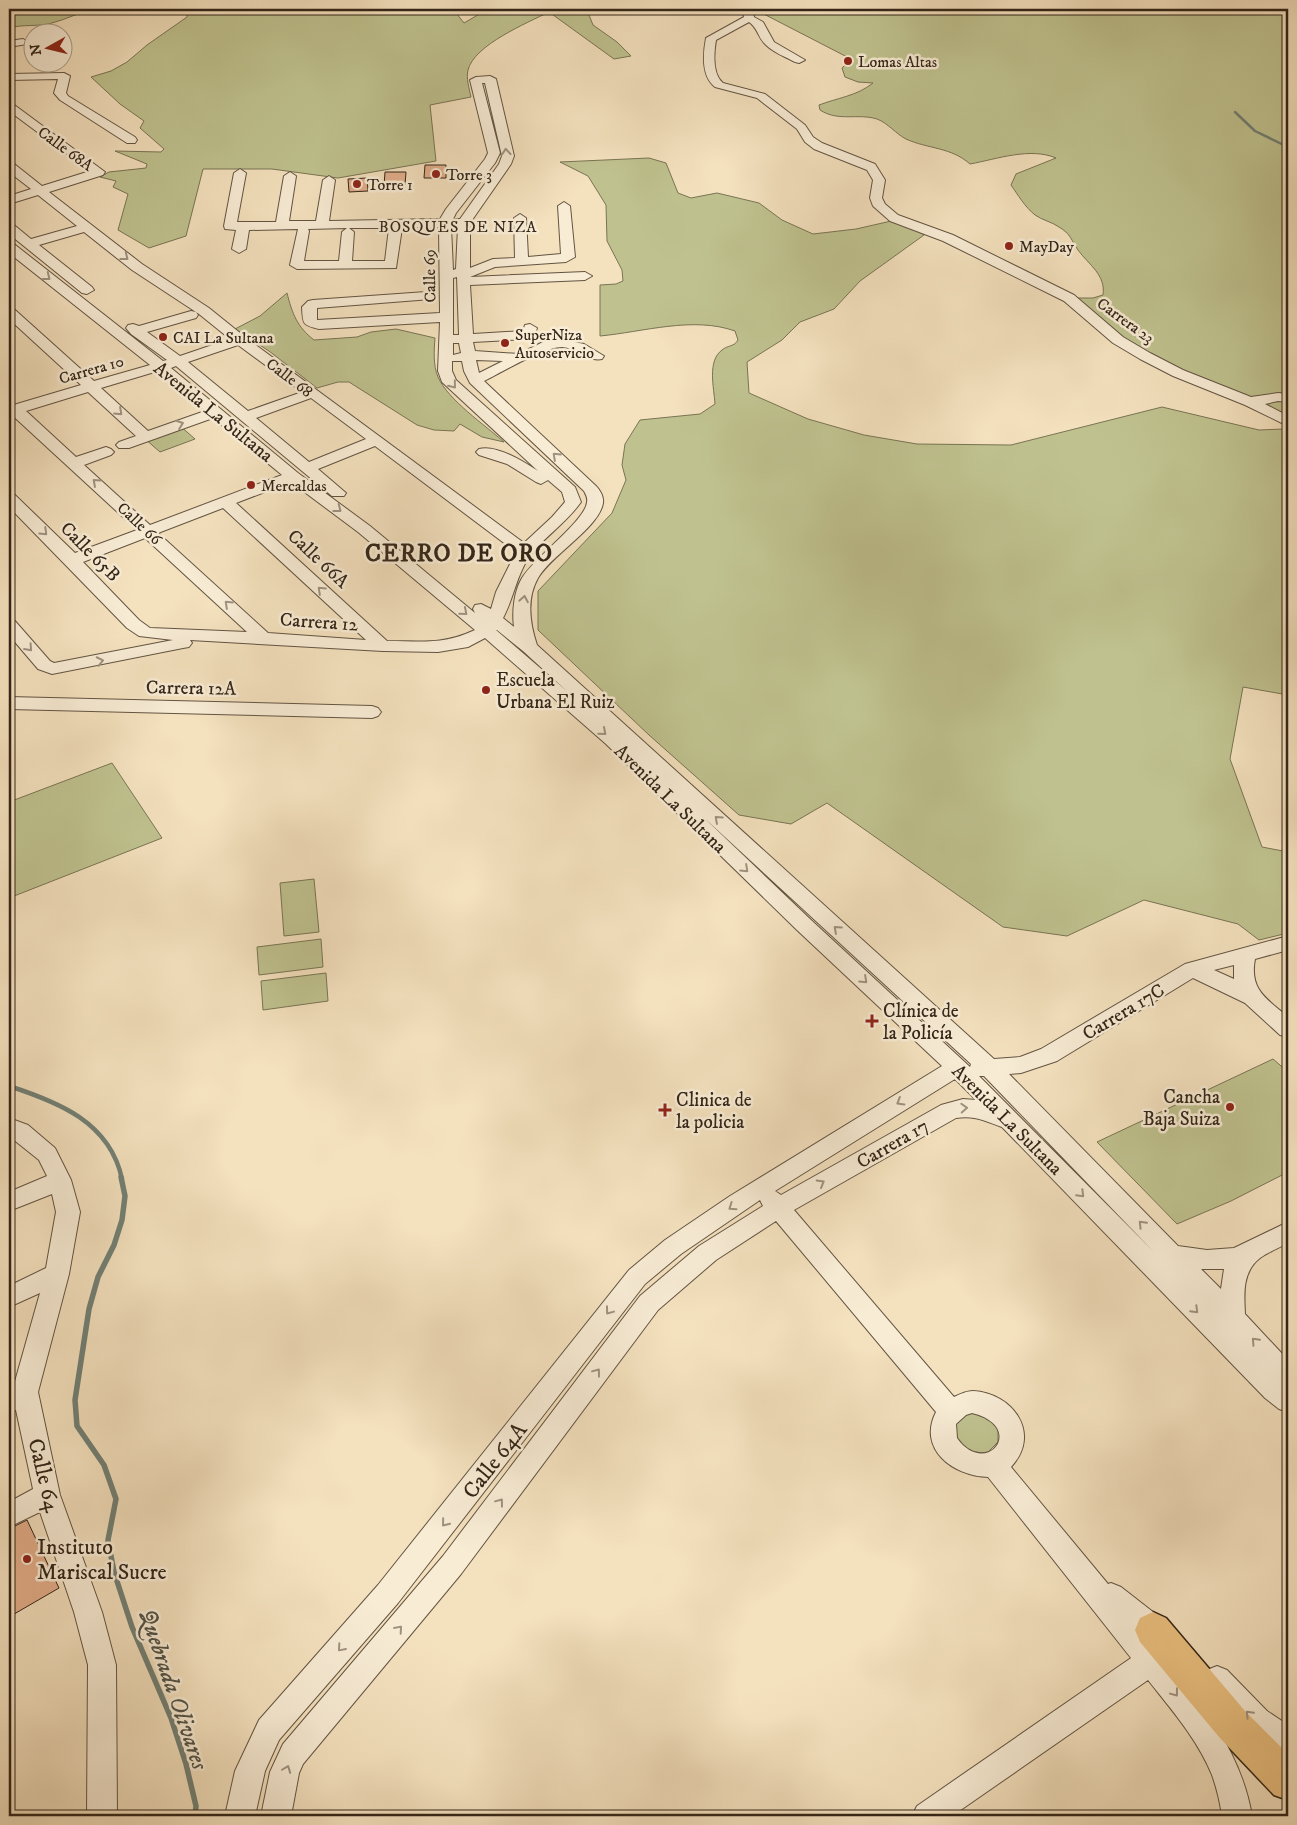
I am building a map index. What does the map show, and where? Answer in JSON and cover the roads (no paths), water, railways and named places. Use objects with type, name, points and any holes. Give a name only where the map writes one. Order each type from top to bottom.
[{"type":"main road","points":[[1152,1646],[1288,1781]]},
{"type":"street","points":[[748,13],[759,24],[765,40],[770,45],[789,53],[799,60]]},
{"type":"street","name":"Carrera 23","points":[[748,13],[711,38],[708,57],[714,81],[718,85],[761,96],[801,127],[809,139],[818,146],[871,167],[879,180],[876,198],[884,212],[902,222],[948,238],[1069,298],[1118,340],[1145,356],[1178,373],[1250,402],[1288,422]]},
{"type":"street","points":[[9,44],[22,42]]},
{"type":"street","points":[[9,78],[64,76],[60,93],[64,98],[131,140]]},
{"type":"street","name":"Calle 69","points":[[475,380],[467,347],[464,223],[506,164],[508,156],[490,79],[476,80],[494,153],[491,160],[450,212],[446,223],[448,317],[445,339],[445,371],[453,386],[568,490],[573,502]]},
{"type":"street","points":[[9,84],[62,82]]},
{"type":"street","name":"Calle 68A","points":[[9,106],[99,172],[40,190]]},
{"type":"street","name":"Calle 68","points":[[9,166],[137,267],[204,311],[240,340],[525,551]]},
{"type":"street","points":[[240,173],[230,226],[464,223]]},
{"type":"street","points":[[282,226],[290,176]]},
{"type":"street","points":[[322,225],[329,180]]},
{"type":"street","points":[[9,200],[40,190]]},
{"type":"street","points":[[466,275],[493,263],[522,262],[568,256],[564,206]]},
{"type":"street","points":[[520,218],[522,262]]},
{"type":"street","points":[[303,232],[297,266],[391,264],[396,224]]},
{"type":"street","points":[[240,249],[243,226]]},
{"type":"street","points":[[30,244],[87,227]]},
{"type":"street","name":"Avenida La Sultana","points":[[9,228],[246,417],[543,670],[990,1068],[1173,1255],[1288,1377]]},
{"type":"street","points":[[345,265],[348,232]]},
{"type":"street","name":"Avenida La Sultana","points":[[9,247],[293,476],[491,626],[530,647],[543,670],[612,740],[768,892],[957,1068],[1267,1383],[1288,1401]]},
{"type":"street","points":[[447,274],[585,276]]},
{"type":"street","points":[[426,296],[313,304],[309,307],[310,322],[319,324],[448,317]]},
{"type":"street","points":[[9,312],[145,436]]},
{"type":"street","points":[[136,330],[191,315]]},
{"type":"street","points":[[445,361],[467,347],[527,335],[530,328]]},
{"type":"street","points":[[445,339],[467,347],[521,358]]},
{"type":"street","name":"Carrera 10","points":[[16,409],[178,362],[240,340]]},
{"type":"street","points":[[530,647],[522,622],[524,600],[529,580],[542,561],[589,515],[595,504],[591,489],[475,380],[558,342],[570,343],[593,354],[601,346],[610,349]]},
{"type":"street","points":[[246,417],[312,393]]},
{"type":"street","name":"Calle 66","points":[[9,394],[16,409],[263,638]]},
{"type":"street","points":[[1250,402],[1278,397],[1288,398]]},
{"type":"street","points":[[124,445],[215,412]]},
{"type":"street","points":[[307,468],[376,440]]},
{"type":"street","points":[[75,463],[106,452]]},
{"type":"street","points":[[484,452],[512,460],[573,502],[558,520],[525,551],[507,585],[491,626]]},
{"type":"street","points":[[72,560],[293,476]]},
{"type":"street","name":"Calle 65B","points":[[9,498],[133,624],[145,632]]},
{"type":"street","name":"Calle 66A","points":[[226,502],[383,646]]},
{"type":"street","points":[[9,626],[44,665],[52,669],[209,637]]},
{"type":"street","name":"Carrera 12","points":[[145,632],[383,646],[444,646],[462,643],[491,626]]},
{"type":"street","name":"Carrera 12A","points":[[9,703],[372,712]]},
{"type":"street","name":"Carrera 17C","points":[[957,1068],[990,1068],[1021,1065],[1049,1055],[1192,969],[1288,943]]},
{"type":"street","points":[[1247,953],[1242,967],[1244,983],[1252,998]]},
{"type":"street","points":[[1192,969],[1232,986],[1252,998],[1288,1030]]},
{"type":"street","name":"Carrera 17","points":[[809,1156],[957,1068]]},
{"type":"street","name":"Carrera 17","points":[[778,1207],[949,1111],[964,1107],[977,1108],[986,1110],[1010,1122]]},
{"type":"street","name":"Calle 64","points":[[9,1127],[20,1131],[47,1154],[60,1180],[68,1212],[57,1274],[17,1397],[47,1495],[88,1612],[102,1665],[102,1816]]},
{"type":"street","name":"Calle 64A","points":[[240,1816],[248,1776],[255,1754],[269,1730],[388,1594],[492,1464],[631,1284],[652,1263],[809,1156]]},
{"type":"street","points":[[9,1202],[60,1180]]},
{"type":"street","points":[[767,1184],[778,1207],[951,1411]]},
{"type":"street","name":"Calle 64A","points":[[276,1816],[285,1772],[293,1754],[452,1566],[648,1303],[679,1274],[778,1207]]},
{"type":"street","points":[[1173,1255],[1202,1261],[1224,1260],[1248,1254],[1288,1232]]},
{"type":"street","points":[[1233,1318],[1232,1294],[1234,1274],[1248,1254]]},
{"type":"street","points":[[9,1297],[57,1274]]},
{"type":"street","points":[[982,1403],[996,1409],[1007,1419],[1014,1436],[1013,1444],[1003,1459],[993,1464],[976,1465],[966,1462],[950,1450],[943,1432],[944,1423],[951,1411],[962,1404],[982,1403]]},
{"type":"street","points":[[993,1464],[1080,1572],[1152,1646],[1220,1760],[1229,1784],[1237,1816]]},
{"type":"street","points":[[9,1515],[47,1495]]},
{"type":"street","points":[[1152,1646],[1205,1668],[1256,1721],[1288,1742]]},
{"type":"street","points":[[927,1816],[1152,1646]]},
{"type":"waterway","points":[[1235,112],[1255,131],[1288,147]]},
{"type":"waterway","name":"Quebrada Olivares","points":[[9,1086],[63,1107],[94,1129],[116,1159],[122,1179]]},
{"type":"waterway","name":"Quebrada Olivares","points":[[121,1177],[125,1196],[122,1220],[114,1245],[98,1277],[89,1309],[75,1400],[77,1426],[104,1465],[116,1499],[108,1540],[114,1572],[132,1627],[171,1718],[186,1764],[196,1806],[195,1816]]},
{"type":"place","name":"Lomas Altas","points":[[848,61]]},
{"type":"place","name":"Torre 3","points":[[436,174]]},
{"type":"place","name":"Torre 1","points":[[357,184]]},
{"type":"place","name":"MayDay","points":[[1009,246]]},
{"type":"place","name":"CAI La Sultana","points":[[163,337]]},
{"type":"place","name":"SuperNiza Autoservicio","points":[[505,343]]},
{"type":"place","name":"Mercaldas","points":[[251,485]]},
{"type":"place","name":"Escuela Urbana El Ruiz","points":[[486,690]]},
{"type":"place","name":"Clínica de la Policía","points":[[872,1021]]},
{"type":"place","name":"Cancha Baja Suiza","points":[[1230,1107]]},
{"type":"place","name":"Clinica de la policia","points":[[665,1110]]},
{"type":"place","name":"Instituto Mariscal Sucre","points":[[27,1559]]},
{"type":"district","name":"BOSQUES DE NIZA","points":[[458,226]]},
{"type":"district","name":"CERRO DE ORO","points":[[459,553]]}]
